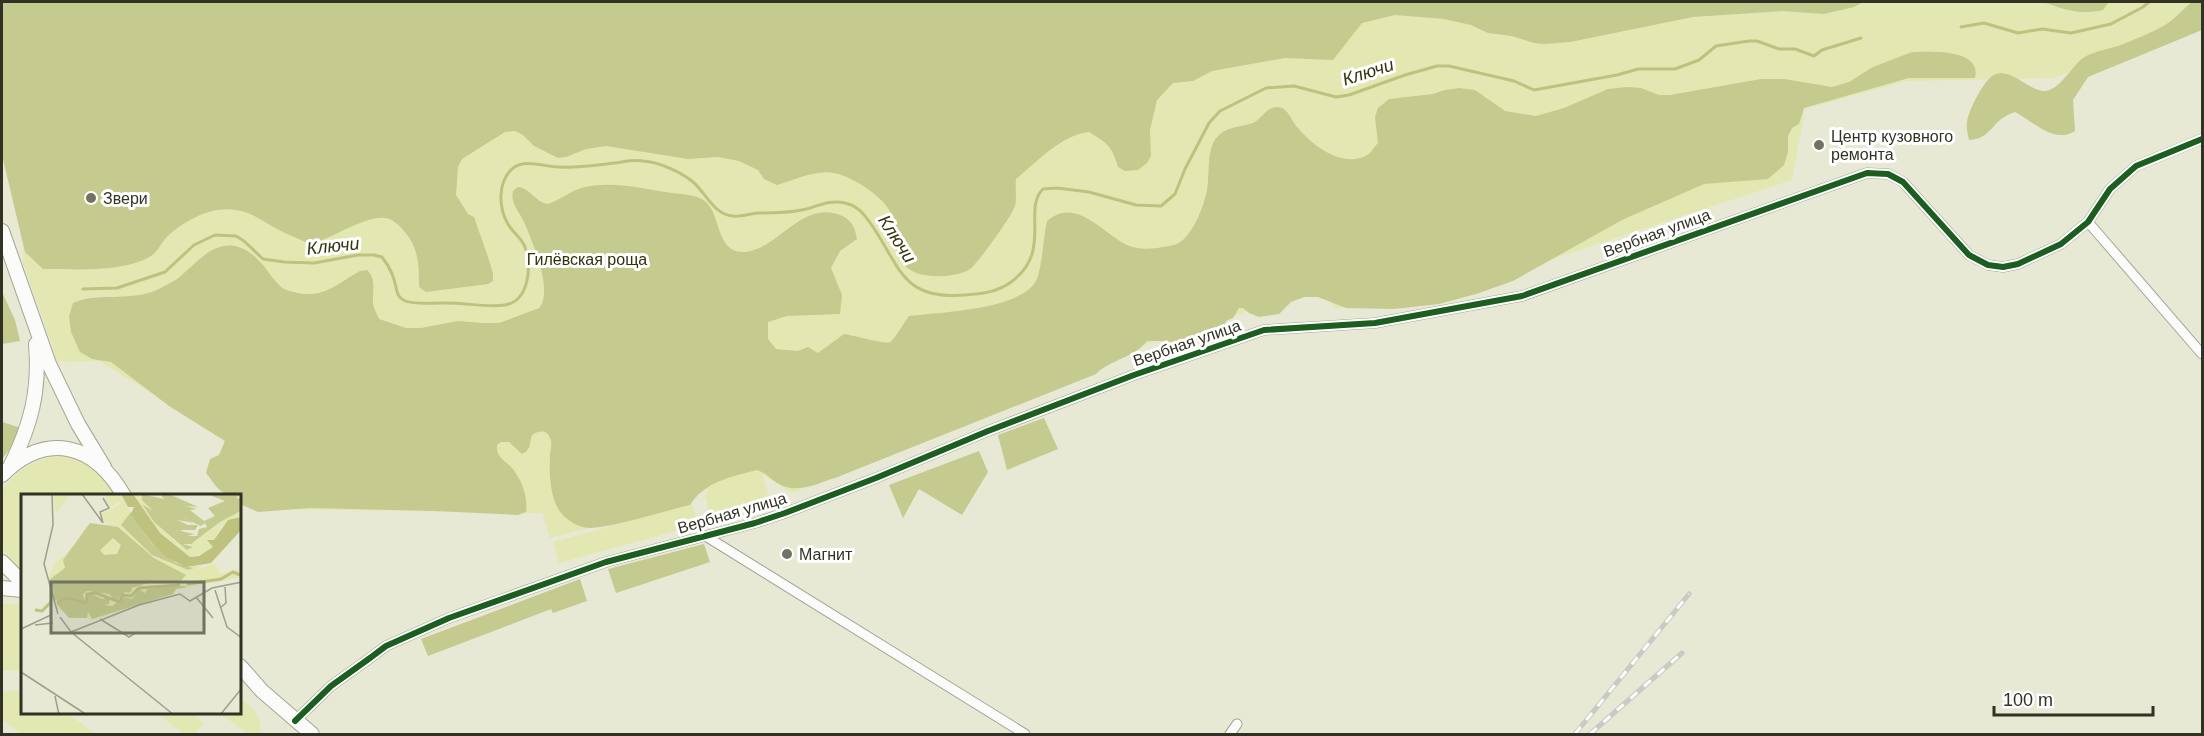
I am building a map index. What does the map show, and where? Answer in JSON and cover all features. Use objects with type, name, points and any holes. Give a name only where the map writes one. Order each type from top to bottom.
[{"type":"street","name":"Вербная улица","points":[[295,721],[331,686],[387,646],[449,618],[584,569],[785,513],[1021,418],[1134,375],[1264,330],[1375,323],[1522,296],[1867,173],[1888,174],[1903,182],[1969,255],[1988,265],[2003,267],[2029,259],[2061,244],[2088,222],[2110,189],[2136,166],[2202,139]]},
{"type":"street","points":[[2088,222],[2202,354]]},
{"type":"street","points":[[2,231],[33,324],[61,391],[78,424],[123,494]]},
{"type":"street","points":[[5,472],[34,406],[38,378],[33,324]]},
{"type":"street","points":[[5,472],[39,452],[63,449],[88,455],[104,467]]},
{"type":"street","name":"Вербная улица","points":[[704,535],[1025,735]]},
{"type":"street","points":[[2,562],[21,581]]},
{"type":"street","points":[[2,588],[21,590]]},
{"type":"street","points":[[242,668],[258,686],[312,735]]},
{"type":"street","points":[[242,678],[258,686]]},
{"type":"street","points":[[1230,735],[1237,724]]},
{"type":"green space","name":"Гилёвская роща","points":[[2,2],[2202,2],[2202,20],[2054,78],[1906,81],[1805,109],[1792,180],[1434,298],[1335,308],[1319,288],[1113,355],[792,493],[762,474],[768,493],[767,499],[717,516],[709,511],[705,496],[709,488],[681,504],[550,538],[542,513],[274,509],[227,439],[99,361],[58,362],[23,263],[23,237]]},
{"type":"green space","points":[[2,2],[1863,2],[1854,7],[1824,14],[1782,11],[1693,17],[1570,42],[1545,44],[1488,33],[1471,25],[1444,19],[1395,15],[1362,23],[1333,60],[1285,58],[1212,71],[1193,81],[1173,83],[1157,100],[1150,130],[1151,156],[1147,163],[1138,170],[1125,171],[1118,167],[1108,146],[1089,132],[1069,138],[1059,144],[1016,179],[1016,200],[1013,211],[980,258],[970,269],[948,276],[922,274],[903,264],[895,246],[893,219],[885,204],[869,190],[842,175],[820,172],[777,185],[764,179],[758,170],[739,161],[718,157],[688,159],[606,146],[586,149],[558,158],[534,146],[523,135],[515,131],[505,132],[462,159],[458,167],[456,195],[468,214],[474,217],[489,260],[493,281],[488,284],[426,292],[419,287],[418,265],[413,244],[398,225],[385,218],[368,220],[311,244],[248,213],[227,209],[217,210],[198,216],[181,226],[166,238],[151,256],[140,261],[113,268],[43,269],[25,252],[2,155]]},
{"type":"green space","points":[[2043,2],[2109,2],[2103,10],[2080,12]]},
{"type":"green space","points":[[2192,2],[2202,2],[2202,30],[2088,77],[2073,100],[2075,131],[2060,135],[2052,134],[2015,112],[2007,115],[1988,133],[1977,139],[1969,140],[1967,124],[1970,111],[1981,89],[1994,75],[2007,74],[2039,90],[2050,90],[2056,87],[2083,58],[2158,29],[2171,21]]},
{"type":"green space","points":[[1912,52],[1942,52],[1971,61],[1975,68],[1975,78],[1909,78],[1804,108],[1799,124],[1792,128],[1788,136],[1788,152],[1784,165],[1768,179],[1704,184],[1622,220],[1513,281],[1476,294],[1439,304],[1394,309],[1346,308],[1318,297],[1304,297],[1291,302],[1279,314],[1259,317],[1239,308],[1233,318],[1226,321],[1224,330],[1175,348],[1162,341],[1147,341],[1136,351],[1108,365],[1096,374],[835,478],[811,486],[792,488],[782,486],[757,470],[711,485],[703,490],[690,505],[602,527],[579,526],[568,520],[558,509],[550,479],[551,440],[547,433],[542,432],[532,435],[528,449],[522,454],[509,442],[501,442],[497,445],[499,456],[516,473],[523,489],[526,512],[518,515],[310,508],[258,512],[242,505],[242,494],[228,494],[220,490],[206,473],[210,459],[219,455],[225,441],[169,406],[111,362],[92,359],[80,352],[71,332],[69,316],[73,303],[92,298],[147,294],[177,279],[210,251],[226,246],[239,247],[247,251],[261,263],[281,287],[304,294],[329,289],[360,271],[367,270],[372,277],[373,304],[379,319],[406,328],[421,328],[458,321],[499,323],[539,308],[543,300],[543,278],[540,266],[524,222],[514,203],[513,191],[518,187],[522,188],[548,204],[580,188],[606,185],[626,186],[702,199],[711,208],[724,240],[736,251],[745,252],[757,249],[802,219],[814,214],[826,212],[844,217],[852,224],[857,239],[840,251],[831,268],[842,295],[840,314],[787,316],[768,322],[768,339],[776,349],[798,351],[808,347],[818,353],[844,334],[887,343],[895,337],[909,316],[961,311],[1001,303],[1018,296],[1031,287],[1040,269],[1047,221],[1058,214],[1078,214],[1135,248],[1154,248],[1179,243],[1192,229],[1201,210],[1207,190],[1211,149],[1217,137],[1228,129],[1254,122],[1272,108],[1284,109],[1304,135],[1320,148],[1340,158],[1349,159],[1369,154],[1378,143],[1375,117],[1378,108],[1389,99],[1433,94],[1459,88],[1475,90],[1505,111],[1536,116],[1564,108],[1608,89],[1641,88],[1659,95],[1670,95],[1761,79],[1784,79],[1832,87],[1849,82],[1873,67]]},
{"type":"green space","points":[[2,292],[15,320],[20,341],[2,344]]},
{"type":"green space","points":[[1044,418],[1058,449],[1007,470],[998,435]]},
{"type":"green space","points":[[2,422],[21,428],[13,445],[2,459]]},
{"type":"green space","points":[[979,451],[988,472],[962,515],[919,489],[903,518],[889,485]]},
{"type":"green space","points":[[50,457],[68,458],[93,468],[114,494],[21,494],[21,570],[10,560],[2,547],[2,491],[13,477],[27,467]]},
{"type":"green space","points":[[692,504],[698,525],[559,563],[553,542]]},
{"type":"green space","points":[[704,544],[710,562],[616,593],[608,569]]},
{"type":"green space","points":[[580,579],[587,601],[553,613],[551,609],[428,656],[421,639]]},
{"type":"green space","points":[[2,604],[21,604],[21,670],[2,671]]},
{"type":"green space","points":[[12,690],[21,691],[21,715],[69,715],[96,734],[21,734],[2,719],[2,693]]},
{"type":"green space","points":[[242,700],[256,713],[259,721],[261,734],[248,734],[222,715],[242,715]]},
{"type":"green space","points":[[159,715],[193,715],[204,723],[194,734],[184,734]]},
{"type":"waterway","name":"Ключи","points":[[1961,27],[1984,23],[2018,33],[2042,29],[2071,33],[2111,24],[2149,2]]},
{"type":"waterway","name":"Ключи","points":[[83,289],[117,288],[165,272],[194,245],[215,235],[236,236],[263,259],[284,262],[314,263],[358,255],[382,257],[390,269],[398,294],[409,302],[505,305],[519,297],[524,290],[528,273],[525,247],[508,224],[502,210],[501,195],[507,174],[522,164],[572,167],[636,160],[656,163],[682,175],[693,182],[715,208],[726,215],[791,212],[834,202],[850,204],[866,217],[897,267],[915,286],[928,292],[944,295],[977,294],[1006,285],[1024,270],[1031,258],[1034,245],[1035,208],[1037,198],[1043,189],[1057,188],[1089,192],[1136,205],[1161,206],[1175,194],[1209,123],[1220,111],[1266,88],[1294,86],[1336,97],[1349,95],[1437,66],[1449,66],[1514,81],[1534,90],[1638,69],[1675,69],[1699,60],[1716,46],[1757,41],[1779,49],[1795,49],[1814,56],[1822,50],[1861,38]]},
{"type":"railway","points":[[1575,734],[1689,594]]},
{"type":"railway","points":[[1590,734],[1682,653]]},
{"type":"cycle path","points":[[295,721],[331,686],[386,646],[449,618],[606,562],[785,513],[1134,375],[1264,330],[1375,323],[1522,296],[1867,173],[1888,174],[1903,182],[1969,255],[1988,265],[2003,267],[2018,264],[2061,244],[2088,222],[2110,189],[2136,166],[2202,139]]},
{"type":"place","name":"Центр кузовного ремонта","points":[[1819,145]]},
{"type":"place","name":"Звери","points":[[91,198]]},
{"type":"place","name":"Магнит","points":[[787,554]]}]
